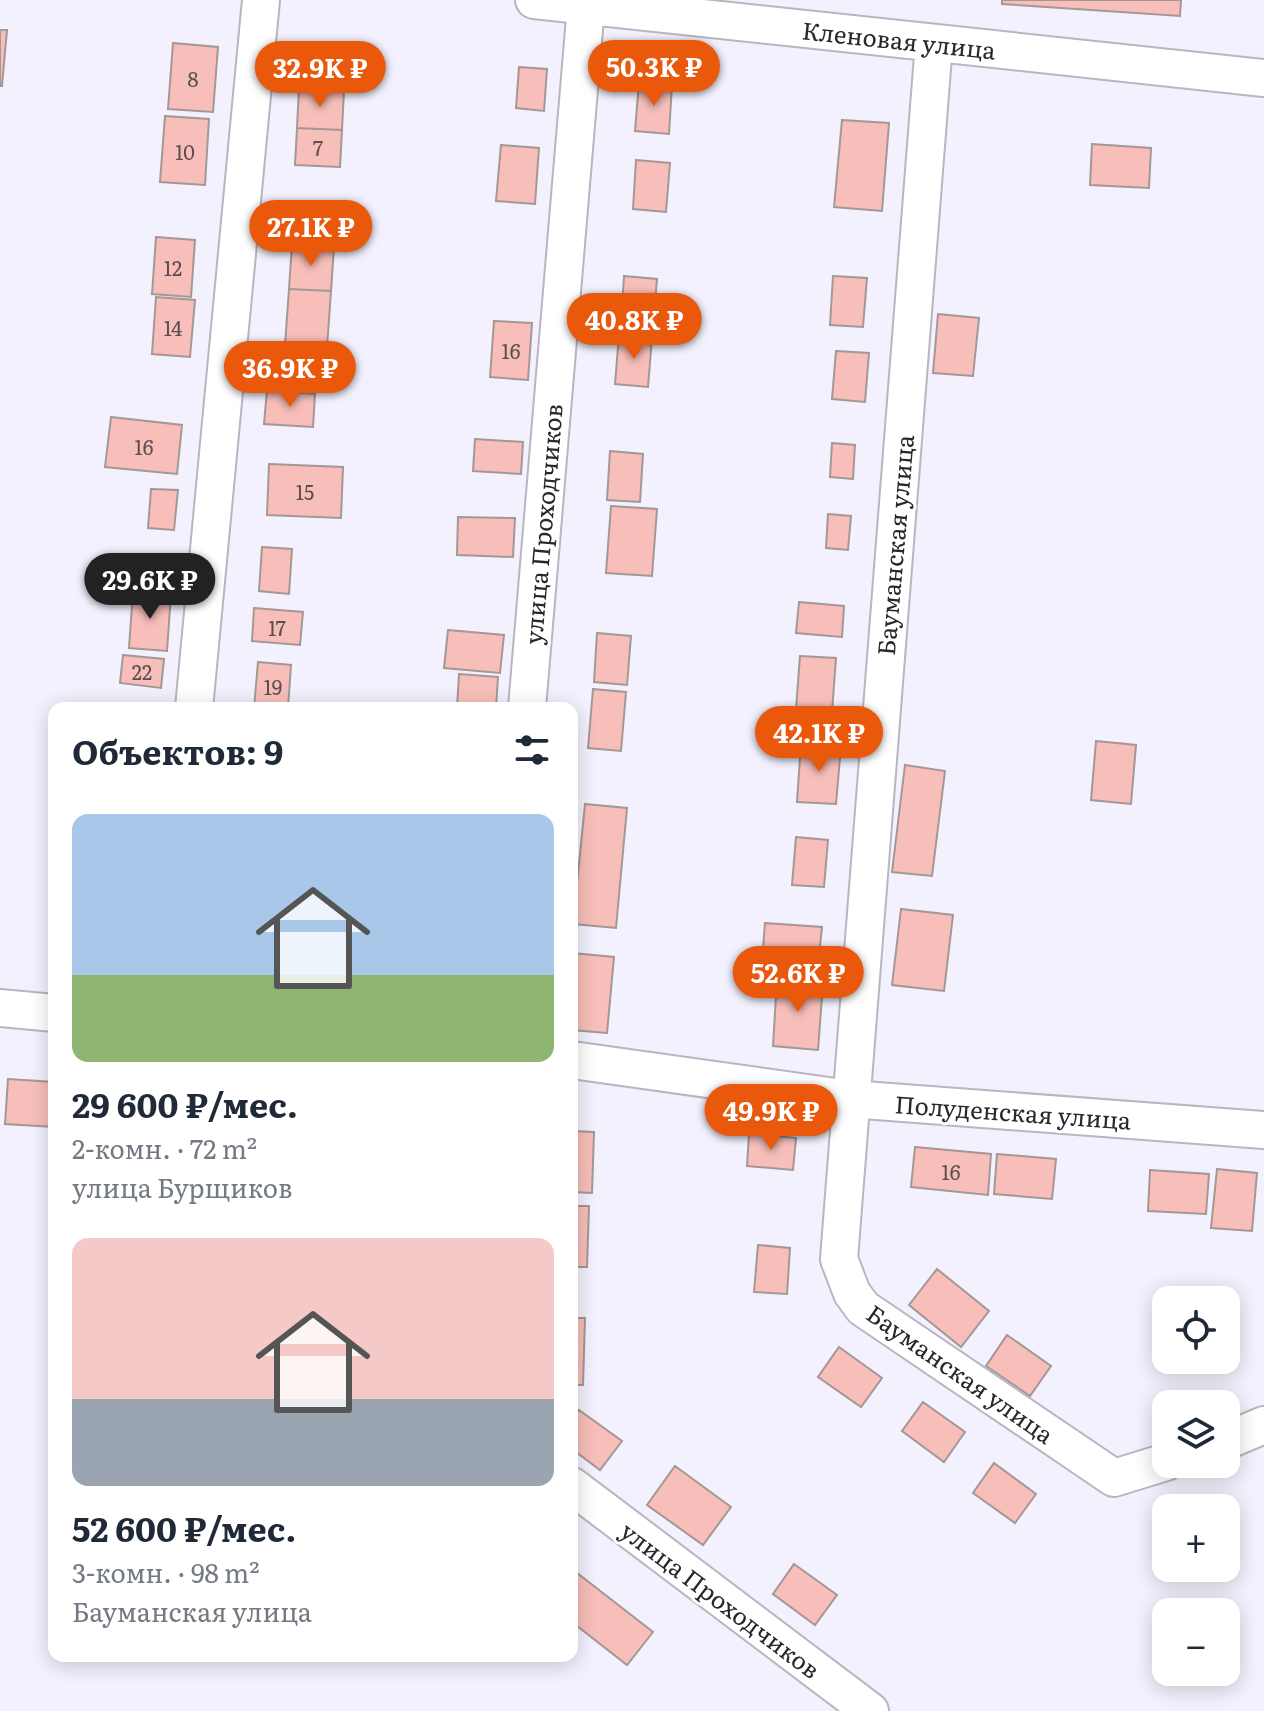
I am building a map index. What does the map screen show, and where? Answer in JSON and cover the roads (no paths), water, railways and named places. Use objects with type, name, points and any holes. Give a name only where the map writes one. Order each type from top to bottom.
[{"type":"street","points":[[195,702],[261,0]]},
{"type":"street","name":"Кленовая улица","points":[[534,0],[1264,78]]},
{"type":"street","name":"улица Проходчиков","points":[[528,702],[586,6]]},
{"type":"street","name":"Бауманская улица","points":[[934,43],[839,1259],[852,1293],[863,1308],[1114,1478],[1152,1466]]},
{"type":"street","points":[[0,1008],[48,1012]]},
{"type":"street","name":"Полуденская улица","points":[[578,1061],[850,1099],[1264,1130]]},
{"type":"street","points":[[1240,1435],[1264,1425]]},
{"type":"street","name":"улица Проходчиков","points":[[578,1491],[870,1711]]}]
